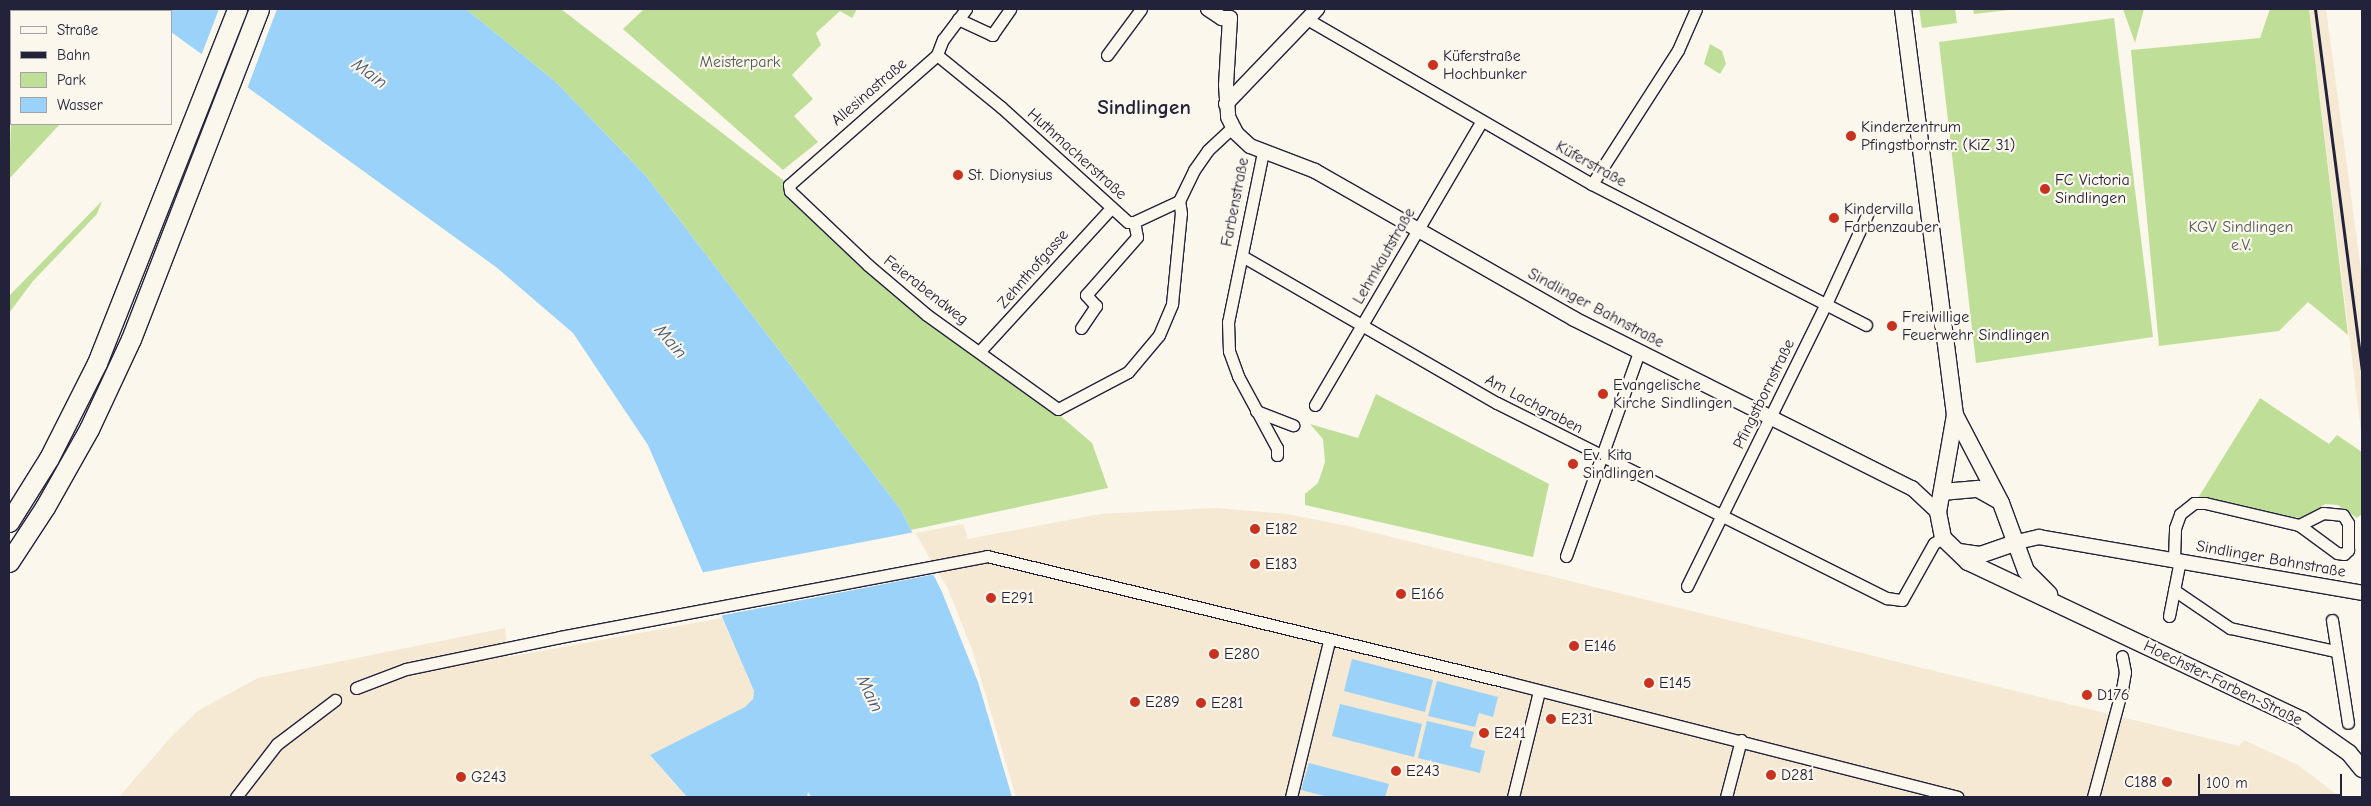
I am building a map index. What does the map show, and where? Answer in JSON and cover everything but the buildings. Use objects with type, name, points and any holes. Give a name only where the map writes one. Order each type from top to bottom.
[{"type":"highway","points":[[9,522],[49,458],[97,363],[166,193],[237,9]]},
{"type":"highway","points":[[9,562],[45,507],[89,428],[132,339],[259,9]]},
{"type":"main road","name":"Hoechster-Farben-Straße","points":[[1904,9],[1955,415],[1938,515],[1943,538],[1968,562],[2302,720],[2348,753],[2362,769]]},
{"type":"main road","name":"Hoechster-Farben-Straße","points":[[1955,415],[2003,509],[2030,576],[2041,589],[2073,611]]},
{"type":"main road","points":[[1938,515],[1949,498],[1964,489]]},
{"type":"main road","points":[[1942,492],[1964,489],[1986,491],[2003,509],[2004,536],[1988,553]]},
{"type":"main road","points":[[1954,550],[1968,556],[1988,553],[2017,542]]},
{"type":"street","name":"Allesinastraße","points":[[790,183],[937,55],[943,40],[966,9]]},
{"type":"street","points":[[958,19],[992,35],[1010,9]]},
{"type":"street","points":[[1107,55],[1141,9]]},
{"type":"street","points":[[1179,202],[1203,156],[1232,128],[1226,104],[1230,14],[1222,18],[1208,9]]},
{"type":"street","points":[[1226,104],[1317,9]]},
{"type":"street","points":[[1592,184],[1678,50],[1696,9]]},
{"type":"street","name":"Küferstraße","points":[[1307,19],[1481,122],[1592,184],[1866,325]]},
{"type":"street","name":"Huthmacherstraße","points":[[937,55],[1055,154],[1111,208],[1134,222],[1179,202]]},
{"type":"street","name":"Lehmkautstraße","points":[[1315,405],[1481,122]]},
{"type":"street","name":"Farbenstraße","points":[[1232,128],[1245,142],[1263,152],[1228,322],[1229,351],[1238,376],[1277,448],[1277,455]]},
{"type":"street","name":"Sindlinger Bahnstraße","points":[[1263,152],[1308,167],[1574,319],[1916,490],[1938,515]]},
{"type":"street","name":"Feierabendweg","points":[[790,183],[790,191],[868,265],[926,315],[980,351],[1058,409],[1128,372],[1158,335],[1172,304],[1180,222],[1179,202]]},
{"type":"street","name":"Zehnthofgasse","points":[[980,351],[1111,208]]},
{"type":"street","name":"Pfingstbornstraße","points":[[1686,586],[1826,304],[1867,215]]},
{"type":"street","points":[[1081,328],[1096,306],[1086,295],[1137,237],[1134,222]]},
{"type":"street","name":"Am Lachgraben","points":[[1242,256],[1496,403],[1887,598],[1902,600],[1934,543],[1943,538]]},
{"type":"street","points":[[1566,556],[1599,456],[1639,352]]},
{"type":"street","points":[[1256,411],[1293,425]]},
{"type":"street","name":"Sindlinger Bahnstraße","points":[[1916,490],[1942,492]]},
{"type":"street","name":"Sindlinger Bahnstraße","points":[[2177,560],[2175,528],[2180,514],[2194,503],[2205,503],[2299,525],[2337,553],[2344,554],[2348,550],[2348,523],[2343,515],[2323,512],[2299,525]]},
{"type":"street","name":"Sindlinger Bahnstraße","points":[[2017,542],[2039,537],[2362,593]]},
{"type":"street","points":[[356,688],[406,669],[560,637],[987,556],[1741,740],[1956,797]]},
{"type":"street","points":[[2169,616],[2177,560]]},
{"type":"street","points":[[2174,590],[2230,628],[2335,651]]},
{"type":"street","points":[[2332,620],[2335,651],[2348,723]]},
{"type":"street","points":[[1290,797],[1329,641]]},
{"type":"street","points":[[2093,797],[2126,672],[2122,656]]},
{"type":"street","points":[[1512,797],[1539,691]]},
{"type":"street","points":[[236,797],[277,744],[335,700]]},
{"type":"street","points":[[1726,797],[1741,740]]},
{"type":"shaded area","points":[[2309,9],[2326,9],[2362,278],[2362,440]]},
{"type":"shaded area","points":[[1216,508],[1287,514],[1343,525],[2239,746],[2244,740],[2298,765],[2340,797],[1016,797],[973,652],[948,589],[915,533],[963,524],[968,539],[1100,514]]},
{"type":"shaded area","points":[[722,618],[754,691],[753,699],[745,707],[650,755],[686,797],[119,797],[170,738],[199,710],[258,678],[505,628],[508,657]]},
{"type":"green space","points":[[48,9],[95,9],[70,10]]},
{"type":"green space","points":[[466,9],[561,9],[787,183],[824,228],[1035,394],[1092,443],[1108,488],[911,530],[901,510],[646,176],[556,82]]},
{"type":"green space","name":"Meisterpark","points":[[644,9],[857,9],[852,18],[840,11],[816,33],[821,45],[792,75],[813,99],[794,116],[818,142],[783,170],[623,29]]},
{"type":"green space","points":[[1919,9],[1955,9],[1957,23],[1922,28]]},
{"type":"green space","points":[[1973,9],[2018,9],[1974,14]]},
{"type":"green space","points":[[2123,9],[2144,9],[2135,43]]},
{"type":"green space","name":"KGV Sindlingen e.V.","points":[[2270,9],[2309,9],[2348,335],[2308,302],[2279,331],[2159,346],[2131,50],[2260,38]]},
{"type":"green space","name":"FC Victoria Sindlingen","points":[[2114,18],[2153,337],[1976,363],[1939,42]]},
{"type":"green space","points":[[1710,44],[1722,51],[1726,64],[1720,74],[1704,64]]},
{"type":"green space","points":[[11,125],[59,125],[9,179]]},
{"type":"green space","points":[[102,201],[97,214],[33,281],[9,313],[9,296]]},
{"type":"green space","points":[[1376,394],[1549,484],[1533,557],[1305,505],[1305,494],[1318,483],[1325,462],[1323,439],[1310,424],[1358,438]]},
{"type":"green space","points":[[2260,398],[2329,444],[2337,435],[2362,452],[2362,514],[2357,518],[2338,505],[2325,504],[2304,519],[2198,498]]},
{"type":"water","name":"Main","points":[[136,9],[466,9],[556,82],[646,176],[901,510],[942,592],[978,682],[1012,797],[811,797],[808,792],[807,797],[687,797],[650,755],[745,707],[753,699],[754,691],[648,445],[573,333],[496,267],[172,33],[172,10]]},
{"type":"water","points":[[1352,659],[1433,680],[1425,712],[1344,691]]},
{"type":"water","points":[[1437,681],[1498,697],[1493,717],[1479,713],[1475,727],[1428,716]]},
{"type":"water","points":[[1340,704],[1422,724],[1414,757],[1332,736]]},
{"type":"water","points":[[1427,721],[1474,732],[1470,747],[1485,751],[1480,773],[1418,758]]},
{"type":"water","points":[[1309,763],[1389,784],[1385,797],[1328,797],[1301,790]]},
{"type":"pier","points":[[219,9],[277,9],[247,89],[201,56]]},
{"type":"pier","points":[[915,532],[936,574],[719,616],[700,573]]},
{"type":"railway","points":[[2315,9],[2362,372]]},
{"type":"place","name":"Küferstraße Hochbunker","points":[[1433,65]]},
{"type":"place","name":"Kinderzentrum Pfingstbornstr. (KiZ 31)","points":[[1851,136]]},
{"type":"place","name":"St. Dionysius","points":[[958,175]]},
{"type":"place","name":"FC Victoria Sindlingen","points":[[2045,189]]},
{"type":"place","name":"Kindervilla Farbenzauber","points":[[1834,218]]},
{"type":"place","name":"Freiwillige Feuerwehr Sindlingen","points":[[1892,326]]},
{"type":"place","name":"Evangelische Kirche Sindlingen","points":[[1603,394]]},
{"type":"place","name":"Ev. Kita Sindlingen","points":[[1573,464]]},
{"type":"place","name":"E182","points":[[1255,529]]},
{"type":"place","name":"E183","points":[[1255,564]]},
{"type":"place","name":"E166","points":[[1401,594]]},
{"type":"place","name":"E291","points":[[991,598]]},
{"type":"place","name":"E146","points":[[1574,646]]},
{"type":"place","name":"E280","points":[[1214,654]]},
{"type":"place","name":"E145","points":[[1649,683]]},
{"type":"place","name":"D176","points":[[2087,695]]},
{"type":"place","name":"E289","points":[[1135,702]]},
{"type":"place","name":"E281","points":[[1201,703]]},
{"type":"place","name":"E231","points":[[1551,719]]},
{"type":"place","name":"E241","points":[[1484,733]]},
{"type":"place","name":"E243","points":[[1396,771]]},
{"type":"place","name":"D281","points":[[1771,775]]},
{"type":"place","name":"G243","points":[[461,777]]},
{"type":"place","name":"C188","points":[[2167,782]]},
{"type":"district","name":"Sindlingen","points":[[1144,107]]}]
